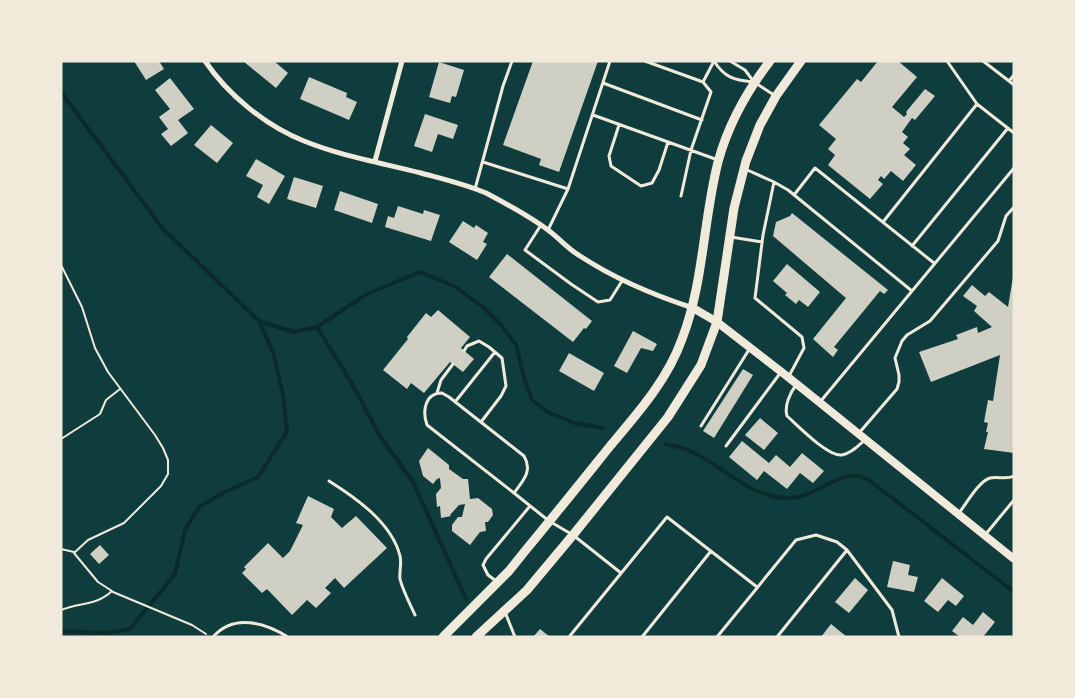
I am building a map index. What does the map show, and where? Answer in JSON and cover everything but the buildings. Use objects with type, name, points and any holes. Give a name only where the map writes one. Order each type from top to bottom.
[{"type":"main road","points":[[443,637],[497,583],[550,521],[656,389],[676,354],[693,308],[698,286],[710,202],[719,160],[738,110],[754,82],[770,61]]},
{"type":"main road","points":[[476,637],[527,590],[573,535],[668,417],[701,365],[717,322],[734,208],[743,168],[760,125],[776,96],[801,61]]},
{"type":"street","points":[[205,61],[244,104],[284,131],[303,141],[325,149],[453,181],[475,189],[524,214],[548,230],[578,255],[623,280],[656,295],[693,308],[717,322],[859,433],[1014,559]]},
{"type":"street","points":[[375,161],[402,61]]},
{"type":"lane","points":[[475,189],[503,86],[512,61]]},
{"type":"lane","points":[[548,230],[568,189],[610,61]]},
{"type":"lane","points":[[645,61],[703,82],[711,92],[691,150],[681,196]]},
{"type":"lane","points":[[703,82],[714,61],[722,72],[738,80],[754,82]]},
{"type":"lane","points":[[730,61],[745,70],[754,82],[776,96]]},
{"type":"lane","points":[[947,61],[977,104],[1014,133]]},
{"type":"lane","points":[[984,61],[1014,86]]},
{"type":"lane","points":[[1009,82],[1014,75]]},
{"type":"lane","points":[[603,83],[702,120]]},
{"type":"lane","points":[[882,222],[977,104]]},
{"type":"lane","points":[[592,115],[719,160]]},
{"type":"lane","points":[[618,124],[609,156],[611,166],[641,186],[652,183],[659,170],[668,142]]},
{"type":"lane","points":[[912,246],[1008,128]]},
{"type":"lane","points":[[483,162],[568,189]]},
{"type":"lane","points":[[743,168],[774,182],[794,194],[912,291]]},
{"type":"lane","points":[[794,194],[815,168],[934,263]]},
{"type":"lane","points":[[820,402],[1014,168]]},
{"type":"lane","points":[[726,446],[804,348],[802,337],[755,298],[762,242],[774,182]]},
{"type":"lane","points":[[859,433],[897,389],[899,375],[895,358],[902,342],[907,335],[930,321],[998,241],[1006,216],[1014,207]]},
{"type":"lane","points":[[541,226],[525,250],[598,302],[610,300],[623,280]]},
{"type":"lane","points":[[730,237],[762,242]]},
{"type":"lane","points":[[464,350],[479,341],[502,358],[506,386],[501,396],[481,422]]},
{"type":"lane","points":[[701,426],[751,348]]},
{"type":"lane","points":[[456,402],[495,352]]},
{"type":"lane","points":[[453,364],[441,380],[437,392],[428,400],[424,410],[427,425],[530,506],[573,535],[621,573]]},
{"type":"lane","points":[[797,384],[785,410],[787,416],[825,448],[842,455],[854,450],[866,439]]},
{"type":"lane","points":[[437,392],[456,402],[524,456],[528,462],[527,473],[514,493]]},
{"type":"lane","points":[[958,514],[987,479],[1014,476]]},
{"type":"lane","points":[[329,481],[348,493],[368,510],[394,539],[400,557],[400,579],[415,615]]},
{"type":"lane","points":[[985,536],[1014,500]]},
{"type":"lane","points":[[497,583],[488,575],[483,565],[486,558],[530,506]]},
{"type":"lane","points":[[569,637],[667,517],[757,587]]},
{"type":"lane","points":[[717,637],[796,540],[816,535],[838,542],[847,550],[892,610],[899,637]]},
{"type":"lane","points":[[777,637],[847,550]]},
{"type":"lane","points":[[642,637],[711,552]]},
{"type":"lane","points":[[505,611],[514,637]]},
{"type":"lane","points":[[212,637],[231,624],[246,622],[276,629],[288,637]]},
{"type":"path","points":[[61,265],[82,306],[95,348],[108,372],[163,448],[168,460],[168,474],[161,486],[124,523],[88,540],[74,552]]},
{"type":"path","points":[[61,439],[100,414],[106,400],[120,389]]},
{"type":"path","points":[[61,550],[74,552],[98,582],[112,591],[192,626],[212,637]]},
{"type":"path","points":[[61,610],[95,602],[103,599],[112,591]]},
{"type":"waterway","points":[[61,92],[163,229],[259,321],[294,332],[317,327],[367,294],[420,272],[454,286],[483,307],[501,325],[516,345],[532,400],[548,412],[574,423],[603,428]]},
{"type":"waterway","points":[[61,631],[108,633],[130,629],[175,574],[185,530],[199,507],[225,492],[258,477],[287,432],[283,395],[273,352],[259,321]]},
{"type":"waterway","points":[[317,327],[352,384],[380,436],[413,482],[466,599]]},
{"type":"waterway","points":[[665,444],[687,450],[702,457],[748,486],[773,496],[786,498],[805,495],[842,478],[850,476],[863,477],[1014,592]]}]
